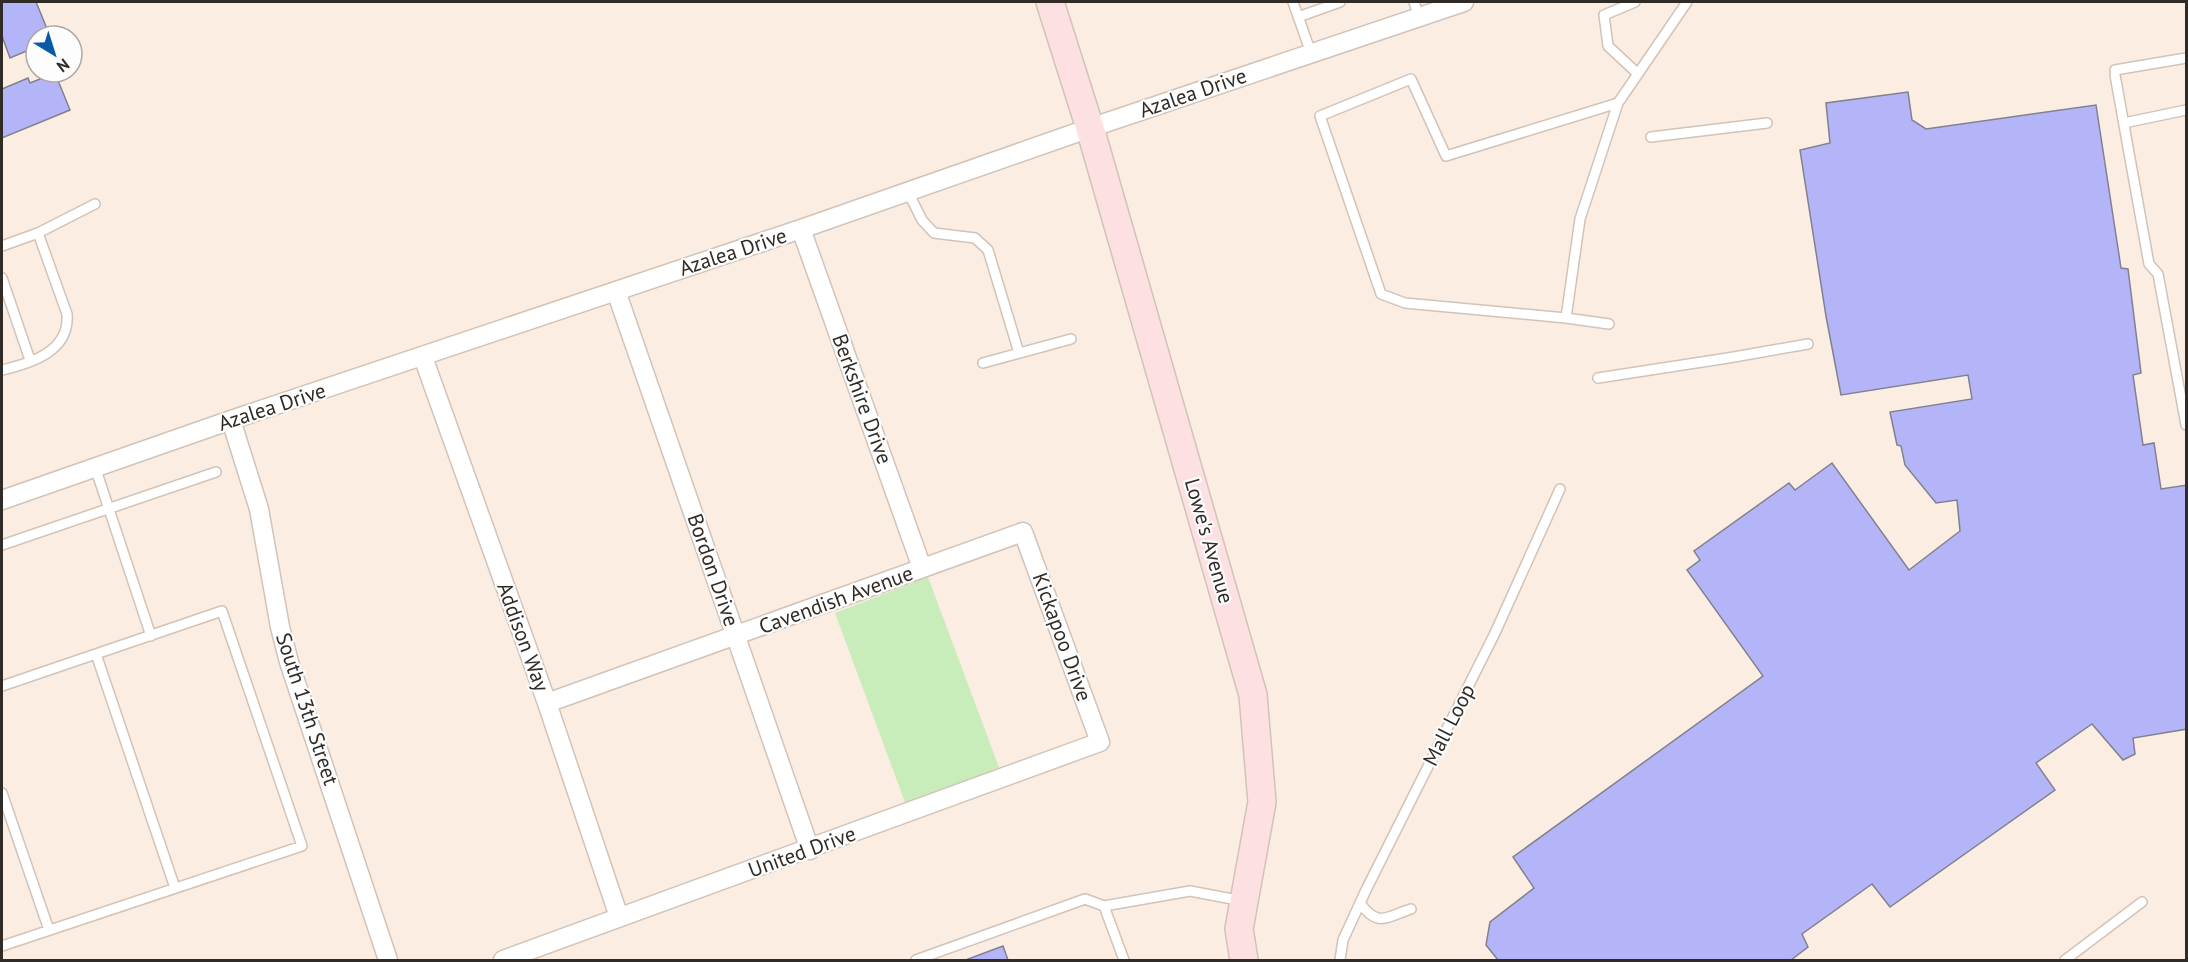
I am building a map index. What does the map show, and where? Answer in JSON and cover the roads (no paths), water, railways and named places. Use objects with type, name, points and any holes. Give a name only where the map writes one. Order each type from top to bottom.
[{"type":"street","name":"Lowe's Avenue","points":[[1050,2],[1090,128],[1253,695],[1262,802],[1239,929],[1244,960]]},
{"type":"street","name":"Azalea Drive","points":[[2,500],[231,420],[801,230],[1311,53],[1416,9],[1464,2]]},
{"type":"street","name":"Berkshire Drive","points":[[801,230],[922,568]]},
{"type":"street","name":"Bordon Drive","points":[[616,291],[810,850]]},
{"type":"street","name":"Addison Way","points":[[423,357],[547,703],[619,917]]},
{"type":"street","name":"South 13th Street","points":[[231,420],[260,509],[280,627],[289,662],[388,960]]},
{"type":"street","name":"Cavendish Avenue","points":[[547,703],[1023,532]]},
{"type":"street","name":"Kickapoo Drive","points":[[1023,532],[1100,742]]},
{"type":"street","name":"United Drive","points":[[503,960],[810,850],[1100,742]]},
{"type":"lane","points":[[1293,2],[1311,53]]},
{"type":"lane","points":[[1298,17],[1340,2]]},
{"type":"lane","points":[[1635,2],[1604,15],[1608,46],[1637,73]]},
{"type":"lane","points":[[1566,318],[1580,219],[1618,103],[1687,2]]},
{"type":"lane","points":[[2186,424],[2158,274],[2149,264],[2115,72],[2187,58]]},
{"type":"lane","points":[[1609,324],[1405,303],[1381,294],[1320,116],[1411,79],[1446,156],[1618,103]]},
{"type":"lane","points":[[2124,123],[2187,110]]},
{"type":"lane","points":[[1651,137],[1767,123]]},
{"type":"lane","points":[[908,192],[922,220],[934,233],[975,238],[988,250],[1019,353]]},
{"type":"lane","points":[[2,246],[38,233],[95,204]]},
{"type":"lane","points":[[2,370],[49,353],[58,346],[68,325],[67,314],[38,233]]},
{"type":"lane","points":[[2,278],[30,360]]},
{"type":"lane","points":[[983,363],[1071,339]]},
{"type":"lane","points":[[1598,378],[1808,344]]},
{"type":"lane","points":[[95,467],[151,636]]},
{"type":"lane","points":[[2,545],[216,472]]},
{"type":"lane","name":"Mall Loop","points":[[1340,960],[1343,940],[1360,903],[1495,633],[1560,489]]},
{"type":"lane","points":[[2,686],[222,611],[302,846],[2,946]]},
{"type":"lane","points":[[96,654],[175,888]]},
{"type":"lane","points":[[2,792],[49,930]]},
{"type":"lane","points":[[916,960],[1085,899],[1104,906],[1190,891],[1244,901]]},
{"type":"lane","points":[[2065,960],[2142,902]]},
{"type":"lane","points":[[1360,903],[1368,915],[1380,919],[1411,909]]},
{"type":"lane","points":[[1104,906],[1124,960]]}]
